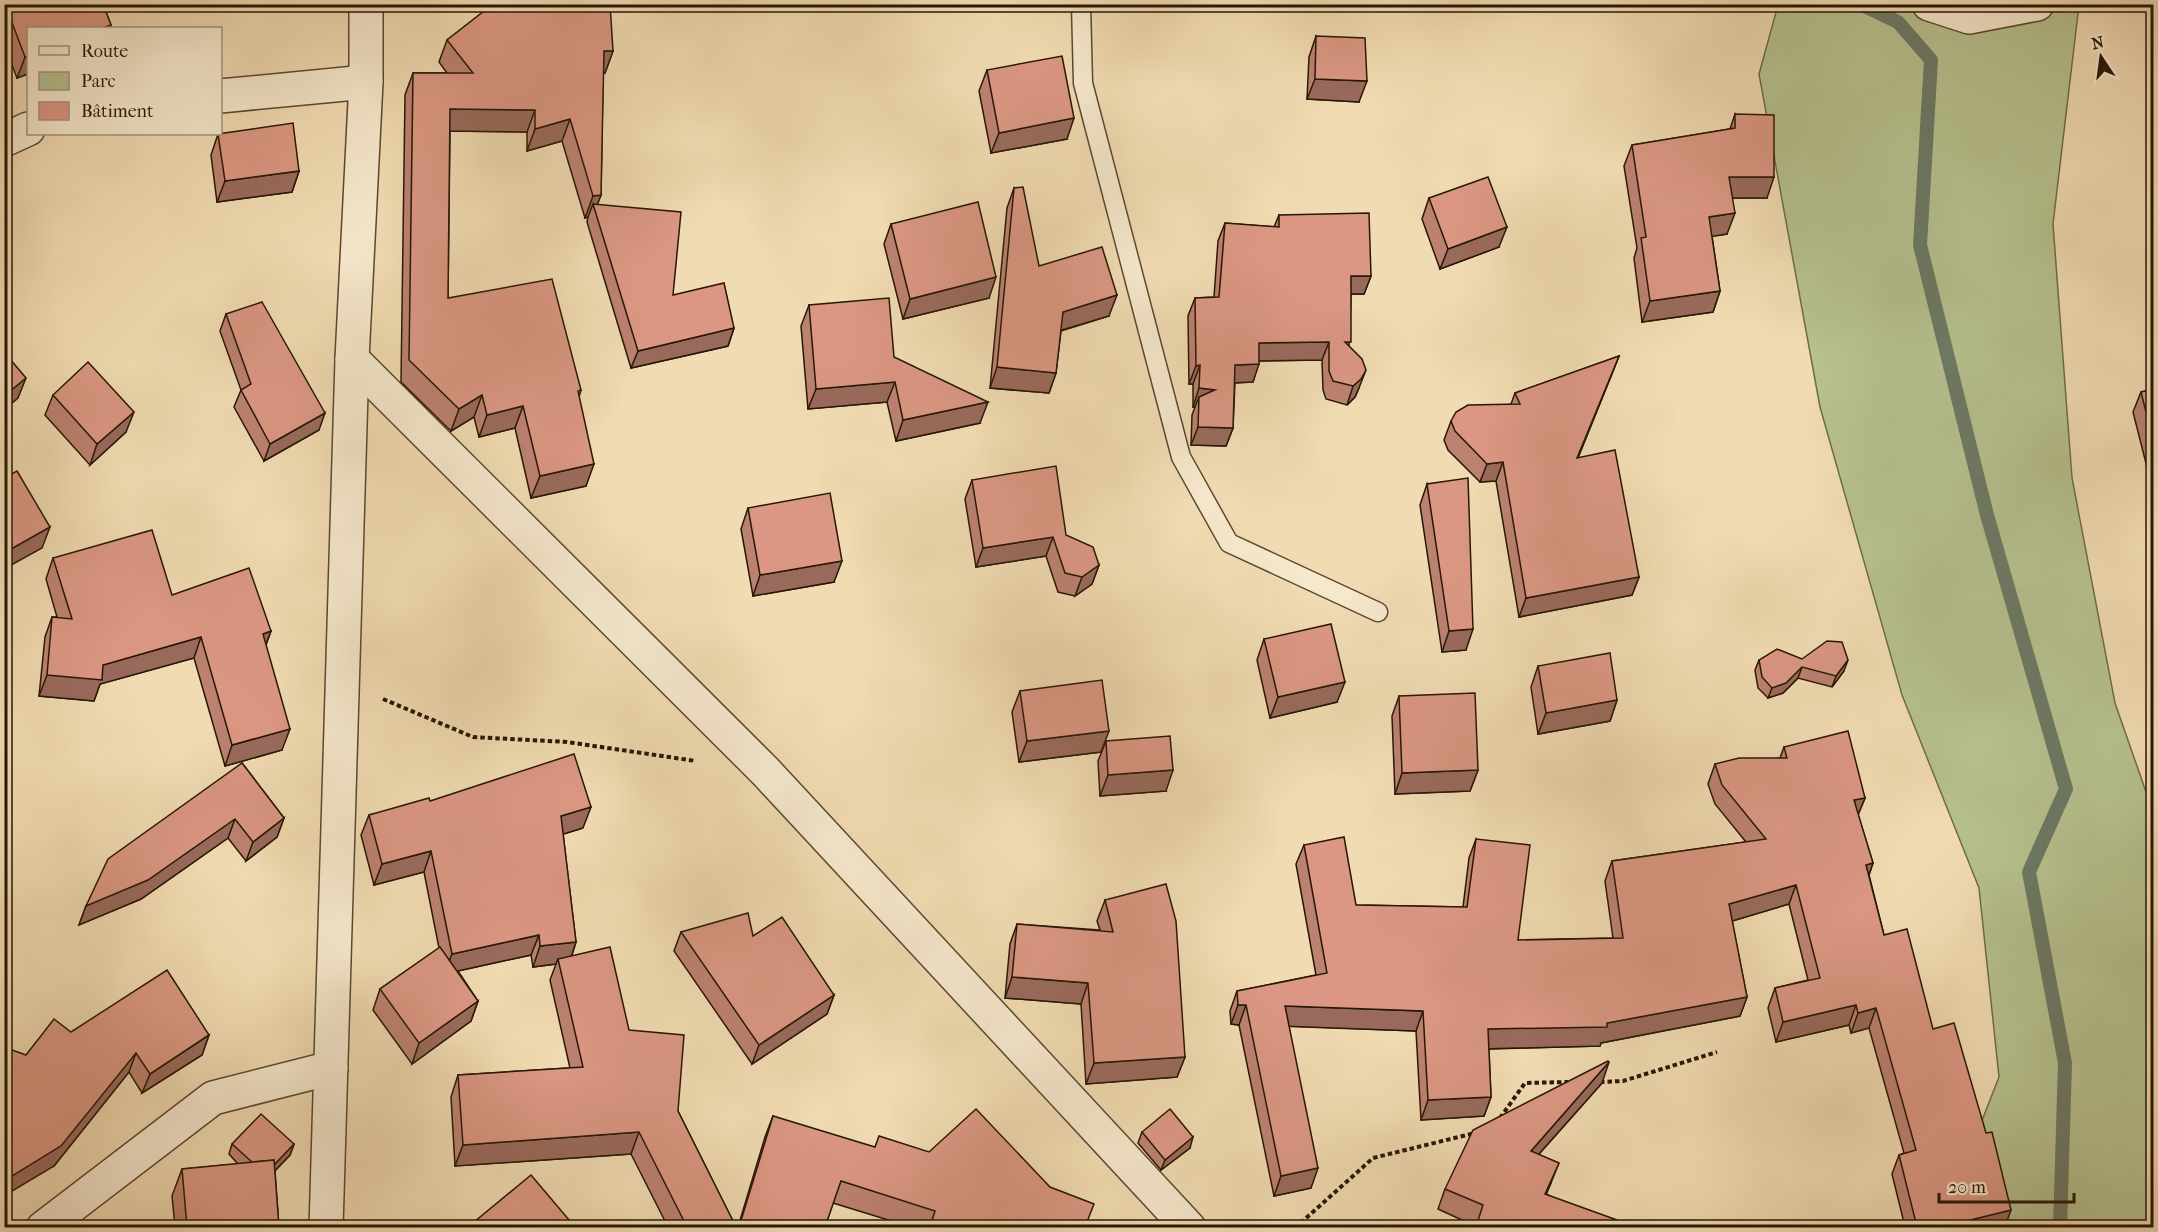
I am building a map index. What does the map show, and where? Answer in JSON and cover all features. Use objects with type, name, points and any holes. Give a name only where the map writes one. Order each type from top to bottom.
[{"type":"street","points":[[326,1227],[352,359],[366,82],[366,4]]},
{"type":"street","points":[[1929,4],[1969,17],[2037,4]]},
{"type":"street","points":[[222,96],[366,82]]},
{"type":"street","points":[[4,140],[27,129]]},
{"type":"street","points":[[352,359],[765,771],[1189,1227]]},
{"type":"street","points":[[43,1227],[213,1098],[331,1068]]},
{"type":"lane","points":[[1081,4],[1083,83],[1181,458],[1229,543],[1378,612]]},
{"type":"path","points":[[342,682],[473,737],[567,742],[765,771]]},
{"type":"path","points":[[1591,1082],[1623,1081],[1717,1052]]},
{"type":"path","points":[[1499,1119],[1525,1083],[1580,1082]]},
{"type":"path","points":[[1295,1227],[1373,1158],[1482,1131]]},
{"type":"green space","points":[[1778,5],[2079,5],[2053,224],[2072,478],[2115,703],[2153,812],[2153,1227],[1946,1227],[1947,1210],[1999,1077],[1979,888],[1902,695],[1820,407],[1759,74]]},
{"type":"building","points":[[5,4],[103,4],[111,25],[105,27],[27,27],[27,56],[25,57]]},
{"type":"building","points":[[493,4],[498,4],[502,10],[610,4],[613,51],[604,51],[601,195],[593,196],[570,119],[535,129],[535,110],[450,109],[448,298],[552,279],[581,390],[578,391],[594,464],[540,476],[523,406],[487,415],[482,395],[459,409],[409,360],[413,73],[473,73],[447,40]]},
{"type":"building","points":[[1316,36],[1365,38],[1367,81],[1315,79]]},
{"type":"building","points":[[1062,56],[1074,118],[999,133],[987,70]]},
{"type":"building","points":[[1735,114],[1774,115],[1774,177],[1729,177],[1735,213],[1709,217],[1720,291],[1650,301],[1641,238],[1646,237],[1632,145],[1735,128]]},
{"type":"building","points":[[293,123],[299,171],[225,181],[218,135]]},
{"type":"building","points":[[1488,177],[1507,227],[1448,249],[1429,198]]},
{"type":"building","points":[[1023,187],[1039,266],[1102,247],[1117,295],[1063,312],[1056,373],[997,367],[1014,188]]},
{"type":"building","points":[[978,202],[996,277],[910,299],[891,224]]},
{"type":"building","points":[[593,204],[681,212],[673,295],[724,283],[734,328],[638,351]]},
{"type":"building","points":[[1369,213],[1371,276],[1351,276],[1351,342],[1345,342],[1362,359],[1366,370],[1361,379],[1353,386],[1333,381],[1329,371],[1329,342],[1259,343],[1259,364],[1235,365],[1233,428],[1198,427],[1199,397],[1215,390],[1199,388],[1200,365],[1196,366],[1195,298],[1219,297],[1225,223],[1279,227],[1279,215]]},
{"type":"building","points":[[889,298],[894,357],[988,402],[903,420],[895,382],[816,389],[809,305]]},
{"type":"building","points":[[262,302],[325,413],[270,444],[241,390],[251,384],[226,314]]},
{"type":"building","points":[[4,352],[26,378],[4,396]]},
{"type":"building","points":[[1619,356],[1577,458],[1615,450],[1639,577],[1526,598],[1503,462],[1487,464],[1455,431],[1451,421],[1456,412],[1468,405],[1520,404],[1515,393]]},
{"type":"building","points":[[88,362],[134,412],[97,444],[53,395]]},
{"type":"building","points":[[2154,389],[2154,444],[2141,392]]},
{"type":"building","points":[[1056,466],[1066,535],[1093,547],[1099,565],[1082,577],[1065,573],[1053,537],[983,548],[972,480]]},
{"type":"building","points":[[17,471],[50,527],[4,553],[4,478]]},
{"type":"building","points":[[1468,478],[1473,629],[1449,631],[1427,484]]},
{"type":"building","points":[[830,493],[842,561],[760,575],[748,508]]},
{"type":"building","points":[[152,530],[172,595],[249,568],[271,631],[263,634],[290,729],[232,745],[201,637],[103,665],[102,680],[47,675],[52,617],[72,619],[53,558]]},
{"type":"building","points":[[1331,624],[1345,682],[1278,697],[1264,639]]},
{"type":"building","points":[[1827,641],[1842,642],[1848,660],[1836,676],[1802,667],[1786,683],[1772,688],[1762,677],[1759,660],[1777,649],[1802,659]]},
{"type":"building","points":[[1610,653],[1617,700],[1546,713],[1538,666]]},
{"type":"building","points":[[1102,680],[1109,731],[1027,741],[1020,691]]},
{"type":"building","points":[[1475,693],[1478,770],[1402,773],[1399,696]]},
{"type":"building","points":[[1848,731],[1865,798],[1854,800],[1873,863],[1866,865],[1884,935],[1907,929],[1933,1029],[1954,1023],[1986,1133],[1992,1132],[2011,1210],[1942,1227],[1917,1227],[1899,1155],[1916,1150],[1876,1008],[1858,1013],[1856,1005],[1783,1022],[1775,988],[1820,978],[1796,885],[1729,904],[1747,997],[1607,1023],[1607,1027],[1488,1029],[1491,1097],[1428,1100],[1423,1011],[1285,1006],[1318,1168],[1281,1176],[1246,1005],[1238,1005],[1237,991],[1327,973],[1304,845],[1344,837],[1356,905],[1467,907],[1476,839],[1530,845],[1518,940],[1623,938],[1612,861],[1766,839],[1722,785],[1715,764],[1739,758],[1787,758],[1784,747]]},
{"type":"building","points":[[1170,736],[1173,770],[1108,775],[1106,741]]},
{"type":"building","points":[[574,754],[591,807],[561,816],[576,942],[540,946],[539,935],[452,954],[431,851],[382,864],[369,815],[429,798],[430,801]]},
{"type":"building","points":[[242,763],[284,818],[253,842],[235,819],[148,880],[86,906],[108,859]]},
{"type":"building","points":[[1166,884],[1176,921],[1185,1057],[1094,1063],[1088,983],[1012,977],[1017,924],[1113,932],[1105,900]]},
{"type":"building","points":[[748,913],[753,936],[782,917],[834,995],[759,1045],[681,932]]},
{"type":"building","points":[[440,947],[478,1001],[419,1043],[380,989]]},
{"type":"building","points":[[610,947],[629,1030],[684,1035],[678,1111],[736,1227],[687,1227],[639,1132],[463,1145],[458,1075],[583,1067],[558,959]]},
{"type":"building","points":[[167,970],[209,1035],[150,1074],[136,1053],[61,1146],[4,1181],[4,1047],[26,1055],[54,1019],[71,1032]]},
{"type":"building","points":[[1608,1061],[1531,1151],[1559,1163],[1545,1194],[1617,1220],[1614,1227],[1476,1227],[1483,1205],[1445,1189],[1473,1130]]},
{"type":"building","points":[[976,1109],[1050,1187],[1094,1204],[1085,1227],[930,1227],[935,1211],[841,1181],[825,1227],[739,1227],[773,1116],[875,1147],[879,1136],[929,1152]]},
{"type":"building","points":[[1170,1109],[1193,1137],[1165,1160],[1142,1132]]},
{"type":"building","points":[[261,1114],[294,1144],[274,1165],[274,1160],[252,1162],[232,1144]]},
{"type":"building","points":[[274,1160],[279,1227],[187,1227],[182,1169]]},
{"type":"building","points":[[531,1175],[575,1227],[468,1227]]},
{"type":"waterway","points":[[1860,4],[1898,22],[1931,60],[1920,245],[1987,515],[2066,789],[2029,872],[2065,1063],[2060,1228]]}]
